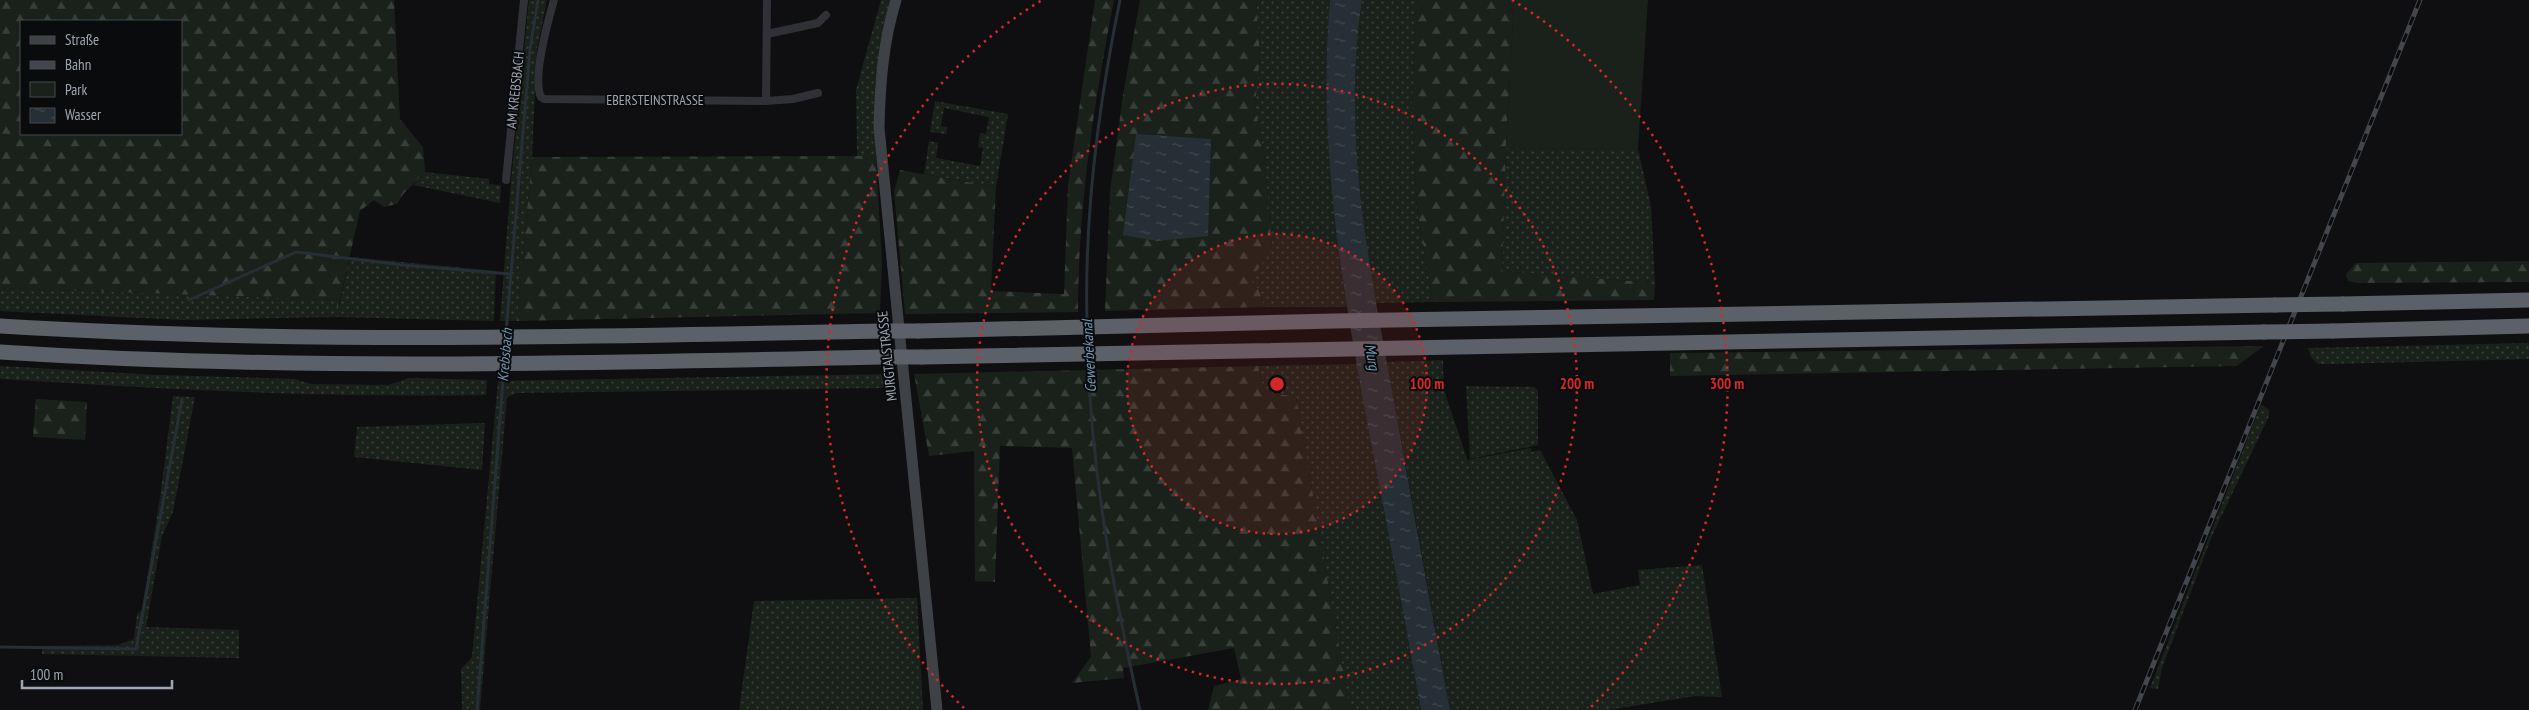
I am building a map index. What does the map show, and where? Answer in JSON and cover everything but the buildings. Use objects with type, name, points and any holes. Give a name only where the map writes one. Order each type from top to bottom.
[{"type":"highway","points":[[0,326],[138,334],[518,337],[918,331],[1334,320],[1459,320],[2529,300]]},
{"type":"highway","points":[[0,352],[137,360],[517,363],[883,358],[2529,326]]},
{"type":"main road","name":"MURGTALSTRASSE","points":[[896,0],[887,28],[881,78],[879,128],[937,710]]},
{"type":"street","name":"AM KREBSBACH","points":[[506,180],[524,0]]},
{"type":"street","name":"EBERSTEINSTRASSE","points":[[554,0],[544,40],[539,78],[538,92],[544,99],[766,101],[794,99],[818,93]]},
{"type":"street","points":[[766,101],[767,0]]},
{"type":"street","points":[[767,34],[818,23],[826,15]]},
{"type":"green space","points":[[0,0],[394,0],[400,119],[423,147],[425,172],[404,193],[397,204],[384,207],[374,200],[360,211],[336,317],[338,300],[0,288]]},
{"type":"green space","points":[[529,0],[547,0],[537,49],[532,157],[517,321],[500,321],[511,181]]},
{"type":"green space","points":[[881,0],[891,0],[875,85],[876,156],[857,156],[856,90]]},
{"type":"green space","points":[[1095,0],[1114,0],[1088,155],[1081,233],[1078,312],[905,314],[894,191],[900,170],[996,187],[991,291],[1064,294],[1068,185]]},
{"type":"green space","points":[[1140,0],[1256,0],[1260,56],[1255,106],[1264,153],[1272,250],[1250,280],[1259,290],[1264,307],[1105,311],[1110,192],[1123,95]]},
{"type":"green space","points":[[1256,0],[1330,0],[1326,77],[1329,154],[1347,307],[1264,307],[1259,290],[1250,280],[1272,249],[1264,153],[1255,106],[1260,56]]},
{"type":"green space","points":[[1362,0],[1418,0],[1415,17],[1412,116],[1417,208],[1433,302],[1375,303],[1356,152],[1355,77]]},
{"type":"green space","points":[[1418,0],[1514,0],[1502,271],[1655,283],[1654,300],[1433,302],[1417,208],[1412,116],[1415,17]]},
{"type":"green space","points":[[1514,0],[1648,0],[1638,149],[1506,148]]},
{"type":"green space","points":[[935,101],[1008,114],[996,187],[924,174],[929,141],[938,143],[936,158],[980,166],[983,148],[978,147],[980,133],[986,134],[989,117],[944,108],[941,126],[947,127],[946,134],[930,132]]},
{"type":"green space","points":[[1506,148],[1638,149],[1651,206],[1655,283],[1502,271]]},
{"type":"green space","points":[[876,156],[882,263],[880,313],[517,321],[532,157]]},
{"type":"green space","points":[[425,172],[489,179],[489,184],[501,185],[500,203],[413,185]]},
{"type":"green space","points":[[350,257],[496,271],[494,321],[336,317],[183,320],[0,311],[0,288],[338,300],[338,311]]},
{"type":"green space","points":[[2529,261],[2529,282],[2357,283],[2348,281],[2346,274],[2356,263]]},
{"type":"green space","points":[[2529,343],[2529,359],[2336,364],[2318,364],[2311,357],[2308,348]]},
{"type":"green space","points":[[2264,346],[2237,366],[1670,376],[1670,353]]},
{"type":"green space","points":[[1443,360],[1444,390],[1468,462],[1477,512],[1468,460],[1531,448],[1532,452],[1540,450],[1577,520],[1593,594],[1640,585],[1638,570],[1702,565],[1722,697],[1695,696],[1608,710],[1450,710],[1387,362]]},
{"type":"green space","points":[[1357,364],[1421,710],[1350,710],[1296,397],[1264,391],[1258,366]]},
{"type":"green space","points":[[0,366],[159,375],[294,379],[311,384],[389,385],[409,378],[487,380],[486,395],[304,394],[0,379]]},
{"type":"green space","points":[[1258,366],[1264,391],[1296,397],[1350,710],[1208,710],[1214,686],[1241,679],[1234,648],[1123,668],[1124,678],[1072,683],[1091,657],[1072,448],[1000,446],[995,582],[975,581],[974,451],[929,456],[914,374]]},
{"type":"green space","points":[[895,374],[895,380],[883,388],[517,393],[507,397],[480,710],[462,710],[461,669],[472,657],[498,381]]},
{"type":"green space","points":[[1466,386],[1534,387],[1538,391],[1538,445],[1470,459]]},
{"type":"green space","points":[[173,396],[195,397],[173,512],[162,536],[146,627],[239,630],[239,658],[42,654],[42,646],[118,645],[134,639],[137,614],[142,610],[160,498]]},
{"type":"green space","points":[[36,399],[87,402],[85,440],[33,437]]},
{"type":"green space","points":[[2261,404],[2269,410],[2269,416],[2212,536],[2162,668],[2158,689],[2150,688]]},
{"type":"green space","points":[[485,423],[482,470],[354,457],[357,427]]},
{"type":"green space","points":[[917,598],[923,710],[739,710],[754,601]]},
{"type":"water","name":"Murg","points":[[1330,0],[1362,0],[1355,99],[1356,148],[1360,196],[1374,293],[1450,710],[1421,710],[1348,313],[1340,261],[1329,157],[1327,52]]},
{"type":"water","points":[[1136,134],[1211,139],[1208,236],[1157,241],[1123,235]]},
{"type":"waterway","name":"Krebsbach","points":[[506,333],[530,49],[538,0]]},
{"type":"waterway","name":"Gewerbekanal","points":[[1087,324],[1088,242],[1094,161],[1105,80],[1120,0]]},
{"type":"waterway","points":[[189,300],[296,252],[403,265],[511,274]]},
{"type":"waterway","name":"Gewerbekanal","points":[[1088,333],[1088,349]]},
{"type":"waterway","name":"Krebsbach","points":[[504,358],[506,342]]},
{"type":"waterway","name":"Gewerbekanal","points":[[1088,358],[1090,403],[1099,491],[1121,623],[1140,710]]},
{"type":"waterway","name":"Krebsbach","points":[[477,710],[504,367]]},
{"type":"waterway","points":[[0,647],[136,649],[182,399]]},
{"type":"railway","points":[[2135,710],[2420,0]]}]
